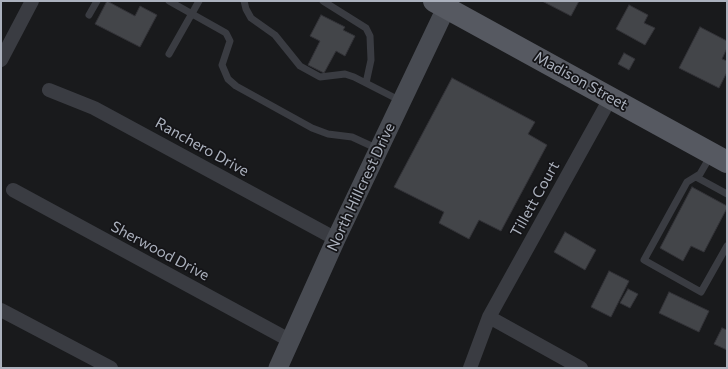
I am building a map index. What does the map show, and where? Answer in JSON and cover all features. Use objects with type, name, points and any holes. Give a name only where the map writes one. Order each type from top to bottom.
[{"type":"main road","name":"Madison Street","points":[[443,3],[720,158]]},
{"type":"street","points":[[1,60],[32,1]]},
{"type":"street","name":"North Hillcrest Drive","points":[[278,368],[292,341],[336,239],[402,101],[443,3]]},
{"type":"street","name":"Ranchero Drive","points":[[49,90],[94,108],[336,239]]},
{"type":"street","name":"Tillett Court","points":[[470,368],[489,317],[611,98]]},
{"type":"street","name":"Sherwood Drive","points":[[13,190],[292,341]]},
{"type":"street","points":[[1,310],[111,368]]},
{"type":"street","points":[[489,317],[581,368]]},
{"type":"lane","points":[[89,15],[97,1]]},
{"type":"lane","points":[[169,1],[226,33],[230,41],[222,65],[228,79],[236,86],[312,128],[328,134],[352,137],[378,150]]},
{"type":"lane","points":[[169,54],[199,1]]},
{"type":"lane","points":[[244,1],[251,18],[275,35],[300,66],[320,77],[345,74],[402,101]]},
{"type":"lane","points":[[323,1],[366,28],[370,36],[371,60],[366,83]]},
{"type":"lane","points":[[720,158],[696,177],[687,182],[644,260],[700,292],[727,246]]},
{"type":"lane","points":[[696,177],[727,194]]},
{"type":"building","points":[[107,1],[135,16],[140,6],[157,15],[140,47],[95,24]]},
{"type":"building","points":[[542,1],[579,1],[571,16]]},
{"type":"building","points":[[629,5],[648,15],[644,23],[655,28],[645,45],[616,29]]},
{"type":"building","points":[[321,15],[345,27],[343,30],[355,36],[345,56],[336,51],[324,73],[308,65],[320,41],[310,36]]},
{"type":"building","points":[[700,27],[727,41],[727,48],[722,59],[727,61],[727,72],[719,88],[679,68]]},
{"type":"building","points":[[624,53],[635,59],[629,70],[618,64]]},
{"type":"building","points":[[452,78],[535,122],[528,134],[547,145],[501,231],[479,220],[469,239],[439,223],[444,212],[394,187]]},
{"type":"building","points":[[692,187],[727,206],[727,208],[704,252],[691,246],[683,261],[660,248]]},
{"type":"building","points":[[565,232],[596,250],[585,270],[554,252]]},
{"type":"building","points":[[609,271],[629,281],[611,317],[591,307]]},
{"type":"building","points":[[628,289],[638,294],[630,308],[620,303]]},
{"type":"building","points":[[669,292],[709,311],[699,332],[659,313]]},
{"type":"building","points":[[722,328],[727,330],[727,350],[714,344]]}]
